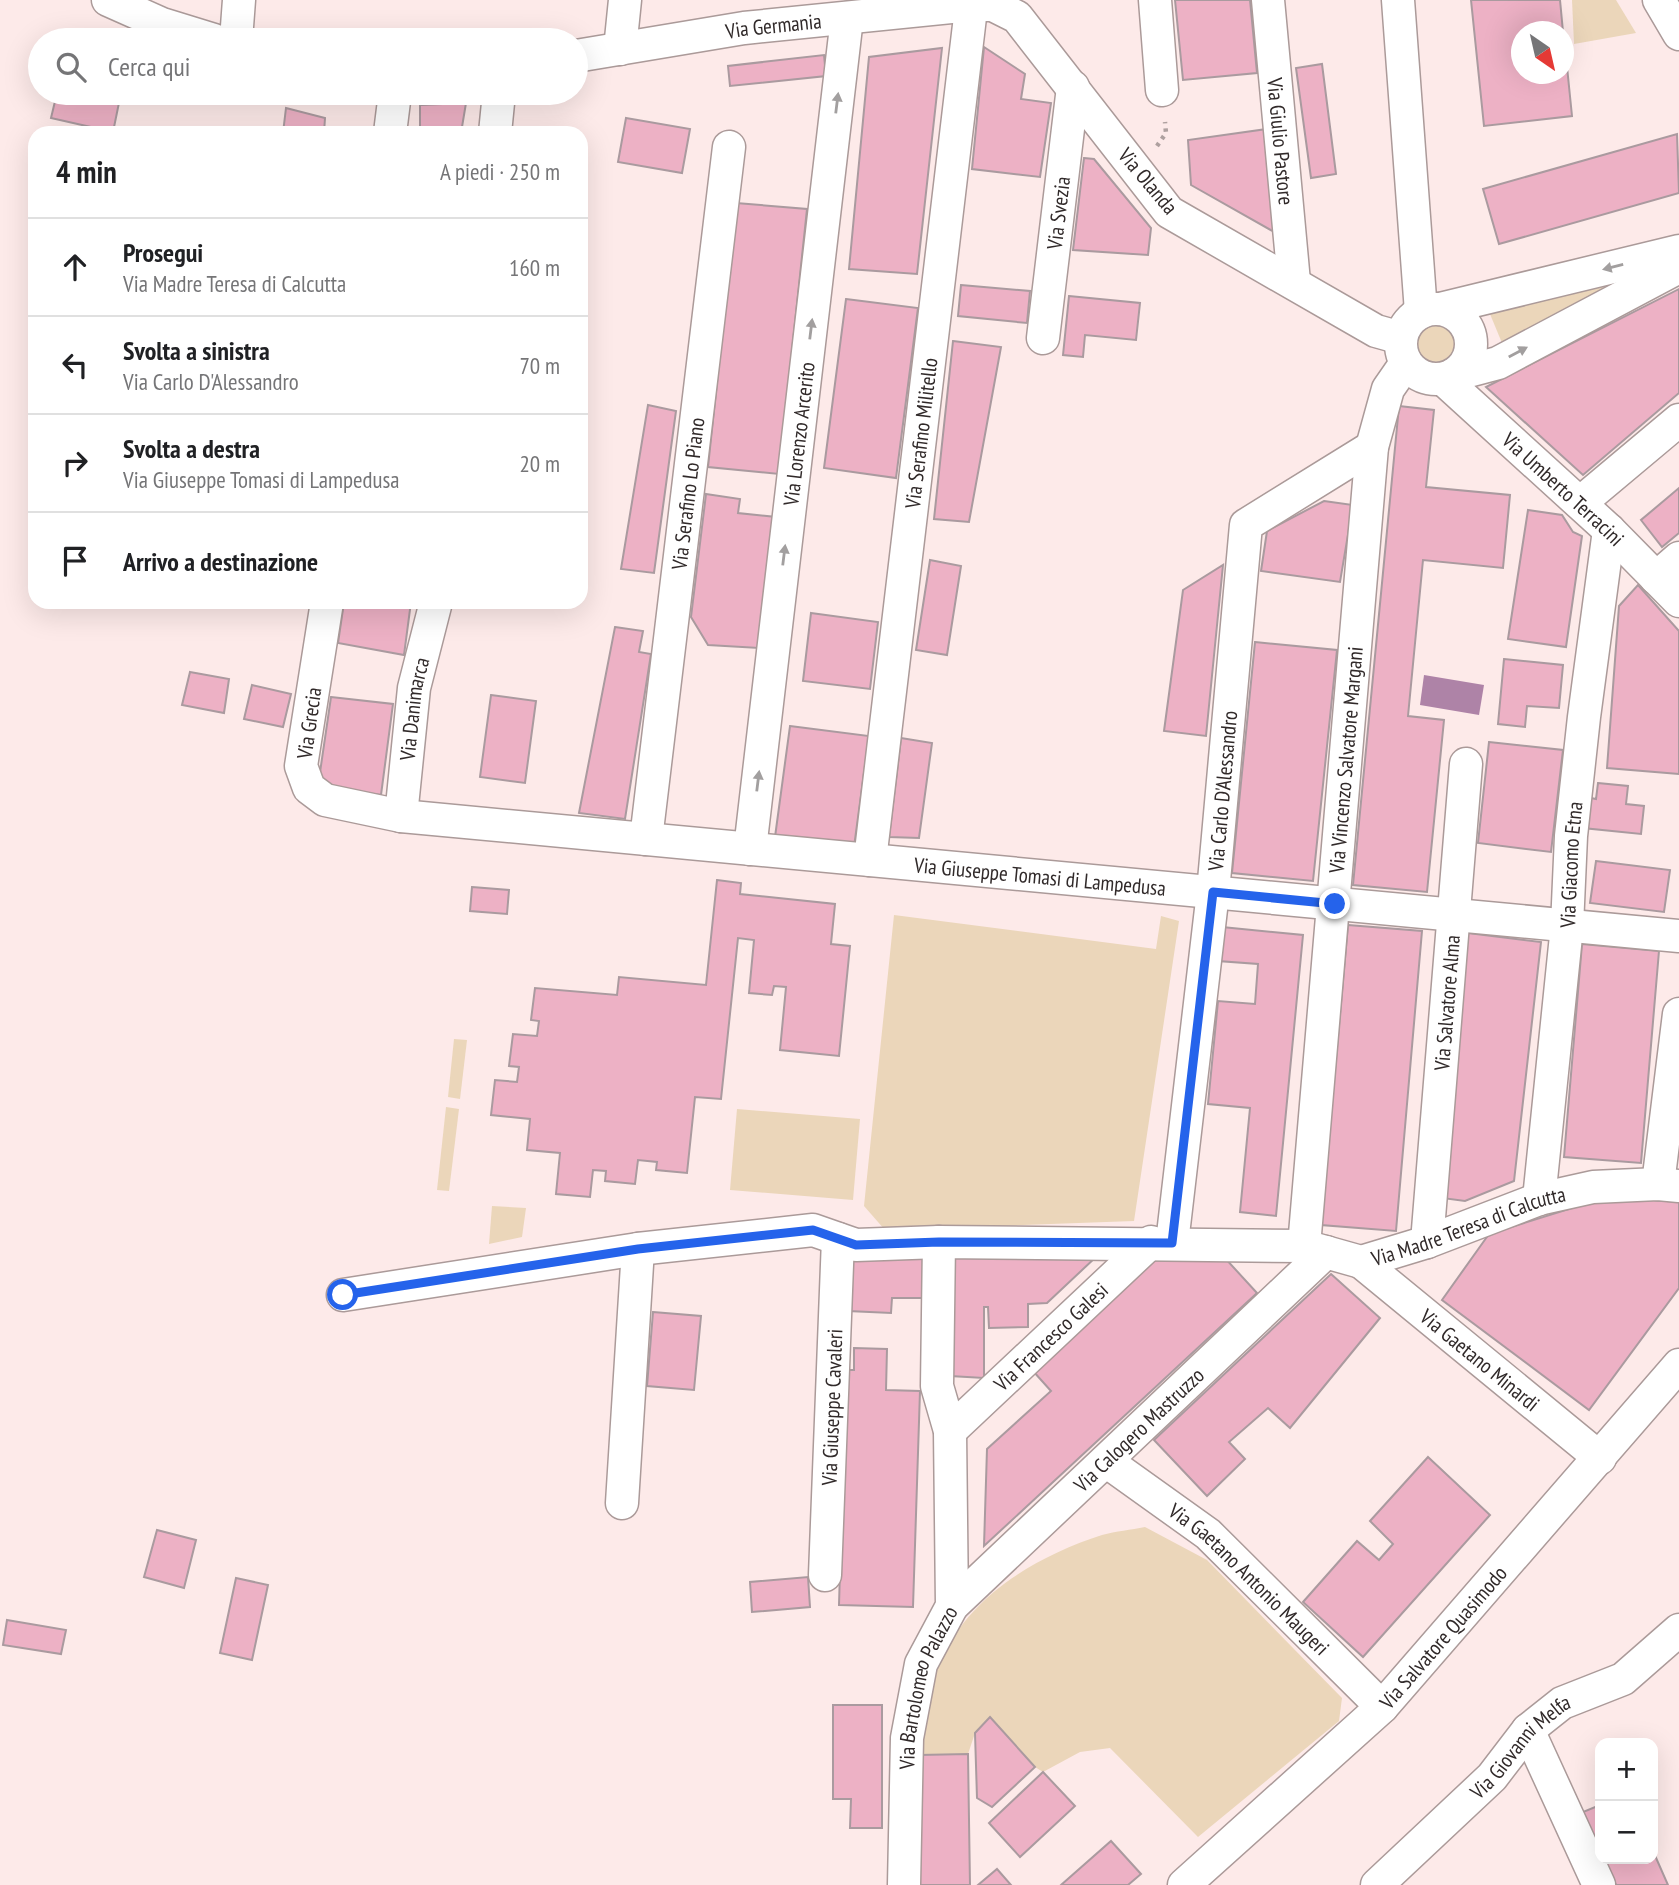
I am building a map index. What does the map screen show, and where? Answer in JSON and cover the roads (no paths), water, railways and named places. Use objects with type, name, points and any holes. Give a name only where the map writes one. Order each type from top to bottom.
[{"type":"street","points":[[108,0],[175,28]]},
{"type":"street","points":[[237,28],[239,0]]},
{"type":"street","points":[[620,49],[625,0]]},
{"type":"street","points":[[1155,0],[1162,90]]},
{"type":"street","name":"Via Giulio Pastore","points":[[1268,0],[1294,282]]},
{"type":"street","points":[[1398,0],[1430,311]]},
{"type":"street","points":[[1659,0],[1679,34]]},
{"type":"street","name":"Via Germania","points":[[588,53],[744,28],[972,2]]},
{"type":"street","name":"Via Olanda","points":[[972,2],[993,5],[1017,17],[1169,212],[1294,282],[1404,350]]},
{"type":"street","name":"Via Serafino Militello","points":[[870,860],[972,2]]},
{"type":"street","name":"Via Lorenzo Arcerito","points":[[750,849],[847,18]]},
{"type":"street","name":"Via Svezia","points":[[1043,338],[1073,87]]},
{"type":"street","points":[[391,126],[394,105]]},
{"type":"street","points":[[496,126],[498,105]]},
{"type":"street","name":"Via Serafino Lo Piano","points":[[646,839],[729,146]]},
{"type":"street","points":[[1679,251],[1430,311],[1405,328],[1404,350],[1416,373],[1429,379],[1448,377],[1498,363],[1679,267]]},
{"type":"street","points":[[1430,311],[1452,313],[1462,321],[1468,332],[1471,344],[1469,357],[1462,368],[1448,377]]},
{"type":"street","name":"Via Vincenzo Salvatore Margani","points":[[1315,1249],[1335,904],[1372,447],[1388,389],[1404,350]]},
{"type":"street","name":"Via Umberto Terracini","points":[[1448,377],[1609,530],[1668,568],[1679,601]]},
{"type":"street","points":[[1580,503],[1679,420]]},
{"type":"street","name":"Via Carlo D'Alessandro","points":[[1161,1243],[1213,892],[1246,525],[1372,447]]},
{"type":"street","name":"Via Giacomo Etna","points":[[1538,1199],[1567,926],[1571,836],[1609,530]]},
{"type":"street","name":"Via Grecia","points":[[326,609],[301,766],[309,788],[325,800],[401,816]]},
{"type":"street","name":"Via Danimarca","points":[[401,816],[414,688],[434,609]]},
{"type":"street","name":"Via Salvatore Alma","points":[[1427,1242],[1466,764]]},
{"type":"street","name":"Via Giuseppe Tomasi di Lampedusa","points":[[401,816],[1679,936]]},
{"type":"street","points":[[1668,1185],[1679,1014]]},
{"type":"street","name":"Via Madre Teresa di Calcutta","points":[[343,1295],[638,1249],[813,1230],[856,1245],[939,1242],[1161,1243],[1315,1249],[1361,1262],[1427,1242],[1538,1199],[1593,1187],[1668,1185]]},
{"type":"street","name":"Via Giuseppe Cavaleri","points":[[825,1575],[838,1239]]},
{"type":"street","name":"Via Bartolomeo Palazzo","points":[[904,1885],[907,1738],[921,1664],[952,1606],[950,1431],[937,1386],[939,1242]]},
{"type":"street","name":"Via Francesco Galesi","points":[[950,1431],[1161,1243]]},
{"type":"street","points":[[622,1503],[638,1249]]},
{"type":"street","name":"Via Calogero Mastruzzo","points":[[952,1606],[1106,1461],[1315,1249]]},
{"type":"street","name":"Via Gaetano Minardi","points":[[1361,1262],[1600,1458]]},
{"type":"street","name":"Via Salvatore Quasimodo","points":[[1184,1885],[1382,1707],[1679,1365]]},
{"type":"street","name":"Via Gaetano Antonio Maugeri","points":[[1106,1461],[1208,1534],[1382,1707]]},
{"type":"street","name":"Via Giovanni Melfa","points":[[1377,1885],[1492,1777],[1528,1730],[1562,1703],[1623,1679],[1679,1630]]},
{"type":"street","points":[[1528,1730],[1599,1885]]}]
